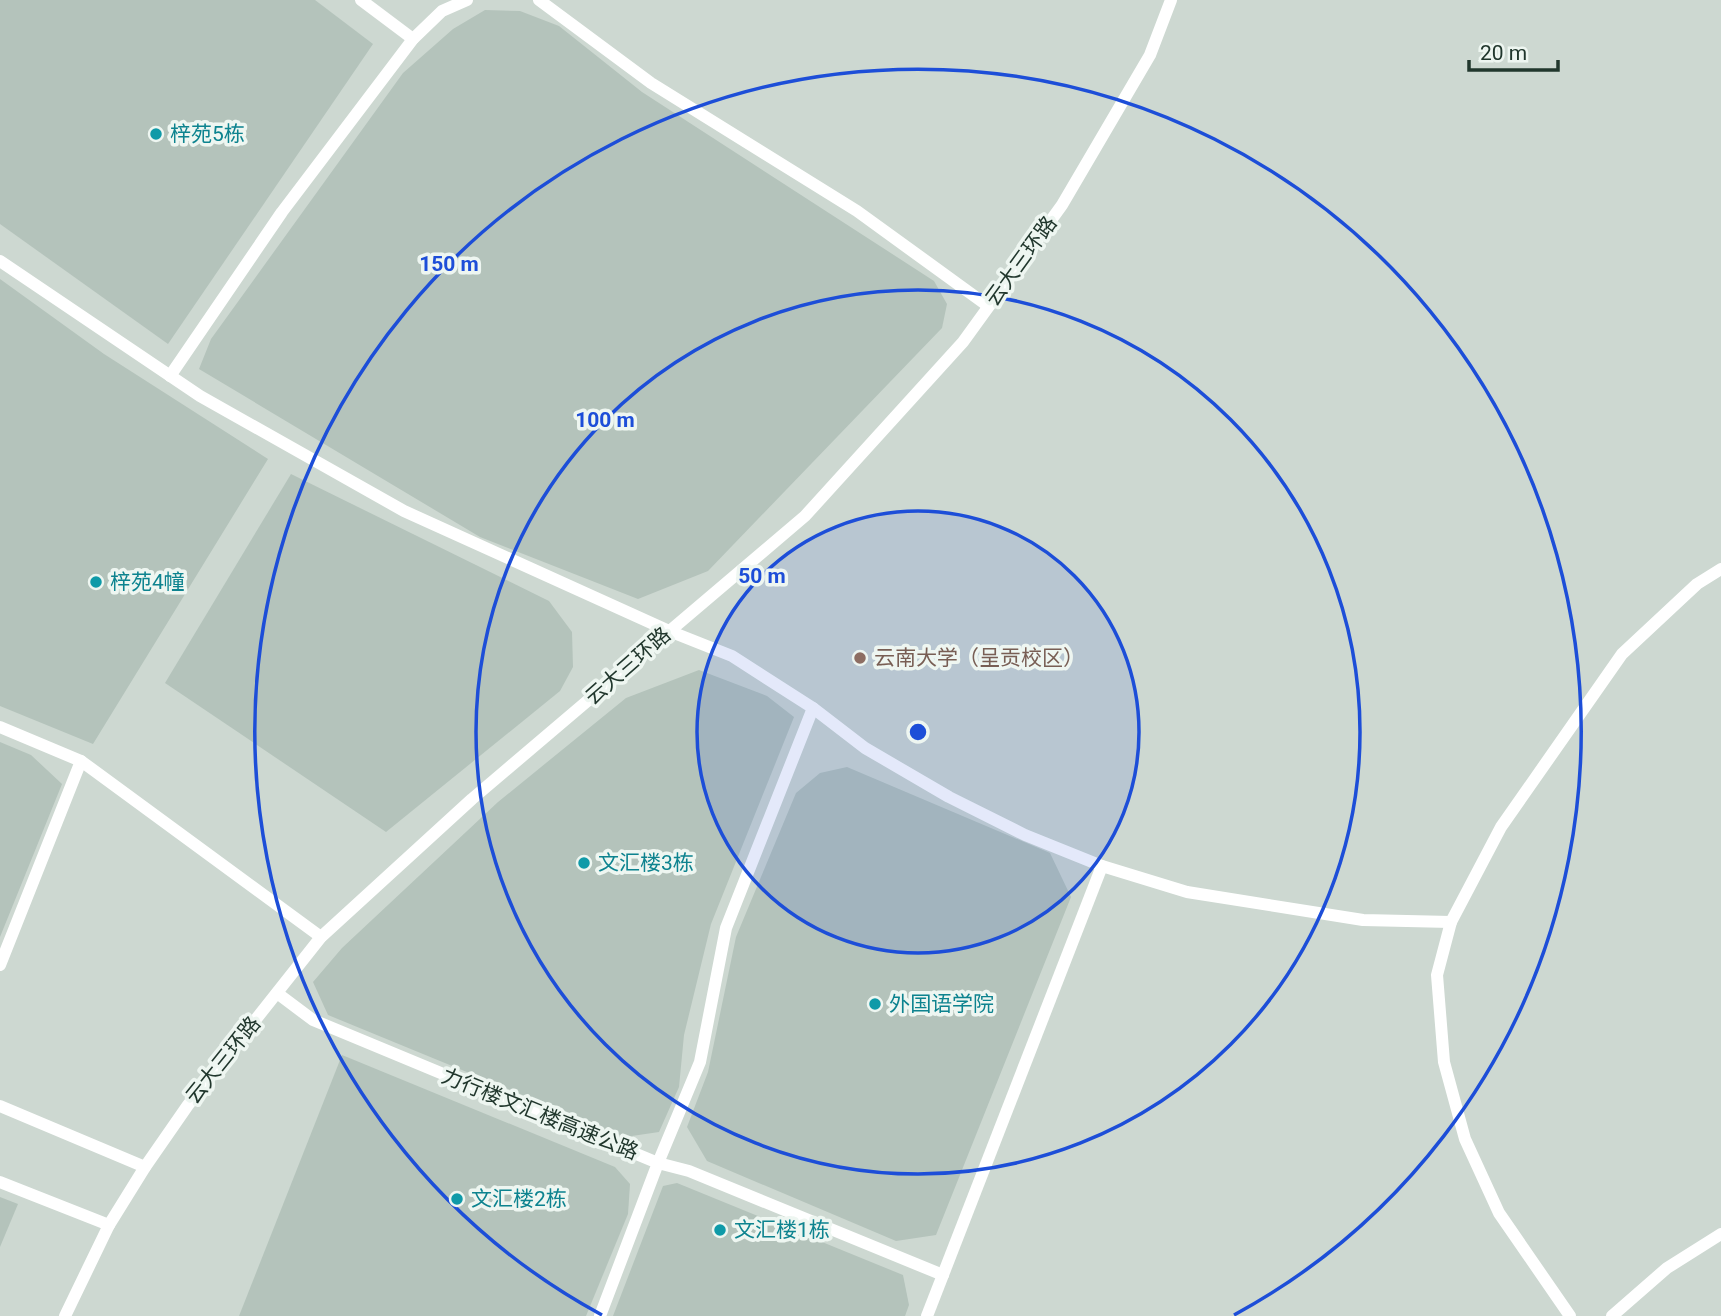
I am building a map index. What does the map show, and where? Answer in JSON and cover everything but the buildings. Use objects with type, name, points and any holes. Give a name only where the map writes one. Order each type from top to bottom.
[{"type":"lane","points":[[361,0],[413,39]]},
{"type":"lane","points":[[170,376],[282,212],[413,39],[443,12],[467,0]]},
{"type":"lane","points":[[539,0],[651,83],[857,211],[988,306]]},
{"type":"lane","name":"云大三环路","points":[[65,1316],[109,1224],[145,1167],[188,1105],[321,937],[472,799],[805,516],[963,342],[1062,205],[1150,55],[1171,0]]},
{"type":"lane","points":[[0,261],[200,396],[404,511],[669,631],[732,656],[813,708],[865,748],[949,797],[1025,835],[1102,866],[1201,894],[1363,920],[1451,922]]},
{"type":"lane","points":[[1570,1316],[1499,1213],[1465,1139],[1444,1062],[1437,975],[1451,922],[1501,827],[1622,653],[1697,583],[1721,569]]},
{"type":"lane","points":[[813,708],[726,928],[700,1062],[658,1163],[688,1171],[943,1275]]},
{"type":"lane","points":[[0,727],[82,761],[321,937]]},
{"type":"lane","points":[[0,965],[82,761]]},
{"type":"lane","points":[[927,1316],[1102,866]]},
{"type":"lane","name":"力行楼文汇楼高速公路","points":[[277,993],[313,1020],[658,1163],[600,1316]]},
{"type":"lane","points":[[0,1106],[145,1167]]},
{"type":"lane","points":[[0,1182],[109,1224]]},
{"type":"lane","points":[[1612,1316],[1667,1268],[1721,1234]]},
{"type":"shaded area","name":"云南大学（呈贡校区）","points":[[0,0],[1721,0],[1721,1316],[0,1316]]},
{"type":"place","name":"梓苑5栋","points":[[156,134]]},
{"type":"place","name":"梓苑4幢","points":[[96,582]]},
{"type":"place","name":"云南大学（呈贡校区）","points":[[860,658]]},
{"type":"place","name":"文汇楼3栋","points":[[584,863]]},
{"type":"place","name":"外国语学院","points":[[875,1004]]},
{"type":"place","name":"文汇楼2栋","points":[[457,1199]]},
{"type":"place","name":"文汇楼1栋","points":[[720,1230]]}]
